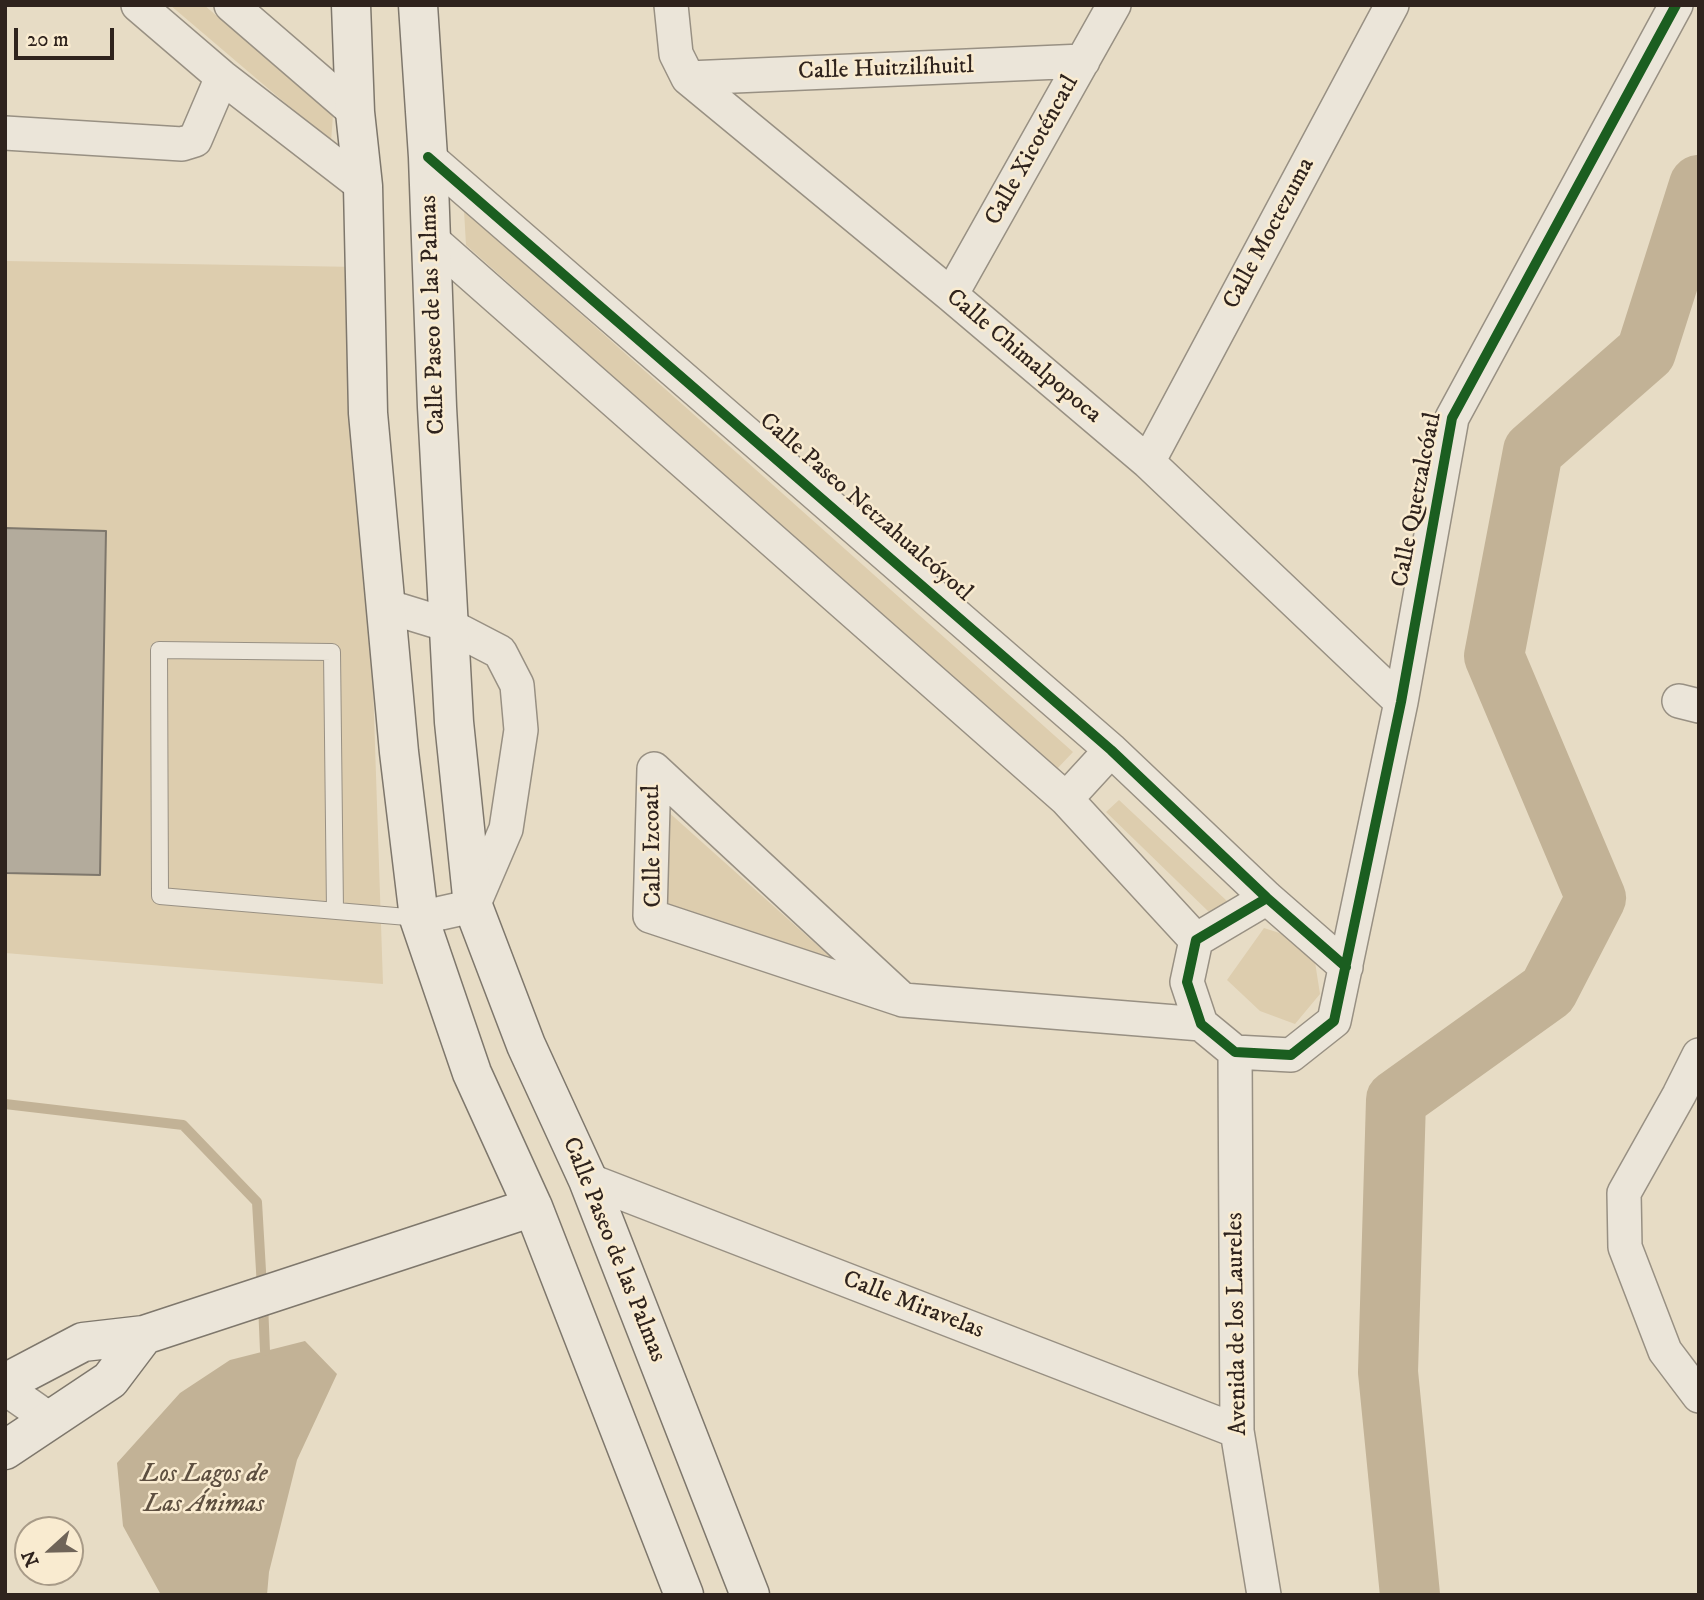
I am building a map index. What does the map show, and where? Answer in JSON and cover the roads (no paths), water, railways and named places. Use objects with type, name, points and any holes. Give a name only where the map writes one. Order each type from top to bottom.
[{"type":"main road","points":[[351,5],[355,112],[363,186],[368,413],[398,752],[419,918],[472,1073],[533,1208],[684,1595]]},
{"type":"main road","name":"Calle Paseo de las Palmas","points":[[418,5],[428,157],[448,625],[454,722],[472,906],[526,1045],[588,1180],[750,1595]]},
{"type":"main road","points":[[533,1208],[534,1185],[545,1171],[562,1167],[588,1180]]},
{"type":"main road","points":[[5,1383],[83,1342],[144,1335],[533,1208]]},
{"type":"main road","points":[[5,1450],[110,1380],[144,1335]]},
{"type":"street","points":[[138,5],[222,77],[363,186]]},
{"type":"street","points":[[231,5],[355,112]]},
{"type":"street","name":"Calle Chimalpopoca","points":[[671,5],[676,54],[688,78],[1148,462],[1401,702]]},
{"type":"street","name":"Calle Xicoténcatl","points":[[951,295],[1114,5]]},
{"type":"street","name":"Calle Moctezuma","points":[[1148,462],[1392,5]]},
{"type":"street","name":"Calle Quetzalcóatl","points":[[1346,967],[1401,702],[1452,418],[1676,5]]},
{"type":"street","name":"Calle Huitzilíhuitl","points":[[688,78],[1083,61]]},
{"type":"street","points":[[5,133],[182,144],[195,140],[222,77]]},
{"type":"street","name":"Calle Paseo Netzahualcóyotl","points":[[428,157],[1111,750],[1267,898]]},
{"type":"street","points":[[432,240],[1066,799],[1196,940]]},
{"type":"street","points":[[386,606],[448,625],[500,652],[517,685],[521,730],[506,829],[472,906],[419,918]]},
{"type":"street","points":[[1066,799],[1111,750]]},
{"type":"street","name":"Calle Izcoatl","points":[[903,1000],[654,769],[650,916],[903,1000],[1201,1024]]},
{"type":"street","points":[[1267,898],[1346,967],[1334,1021],[1290,1055],[1236,1052],[1201,1024],[1187,982],[1196,940],[1267,898]]},
{"type":"street","name":"Avenida de los Laureles","points":[[1236,1052],[1237,1431],[1264,1595]]},
{"type":"street","points":[[1699,1055],[1689,1097],[1624,1193],[1625,1247],[1665,1351],[1699,1396]]},
{"type":"street","name":"Calle Miravelas","points":[[588,1180],[1237,1431]]},
{"type":"street","points":[[5,1388],[48,1419]]},
{"type":"lane","points":[[335,911],[332,652],[159,650],[160,897],[419,918]]},
{"type":"water","name":"Los Lagos de Las Ánimas","points":[[305,1341],[337,1374],[297,1460],[269,1572],[267,1595],[161,1595],[123,1526],[117,1463],[180,1393],[230,1360]]},
{"type":"waterway","points":[[1410,1595],[1388,1372],[1396,1100],[1548,991],[1596,898],[1494,656],[1533,451],[1646,352],[1699,185]]},
{"type":"waterway","points":[[5,1104],[183,1125],[257,1202],[262,1288]]},
{"type":"waterway","points":[[263,1303],[265,1351]]}]
